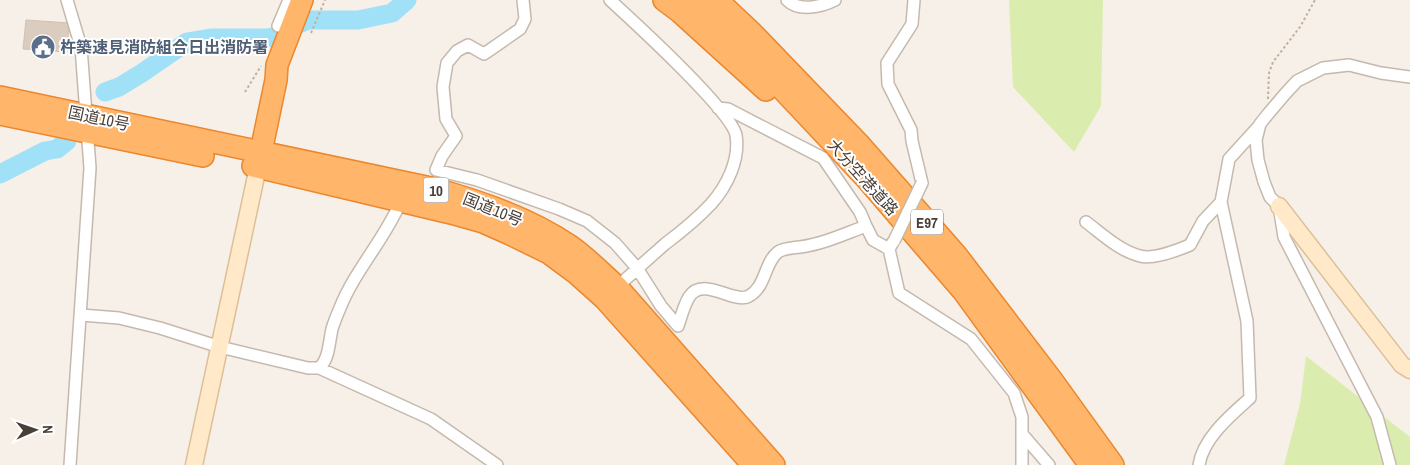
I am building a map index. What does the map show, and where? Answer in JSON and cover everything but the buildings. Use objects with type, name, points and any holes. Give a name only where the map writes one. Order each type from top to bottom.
[{"type":"highway","points":[[664,0],[680,12],[806,128],[964,292]]},
{"type":"highway","name":"大分空港道路","points":[[691,0],[753,58],[865,177],[964,292],[1090,465]]},
{"type":"highway","name":"大分空港道路","points":[[717,0],[752,33],[858,143],[957,256],[1113,465]]},
{"type":"highway","points":[[259,160],[276,80],[277,65],[308,3]]},
{"type":"highway","name":"国道10号","points":[[0,97],[87,124]]},
{"type":"highway","name":"国道10号","points":[[0,114],[87,124],[259,160],[431,188],[469,198],[542,222],[597,268],[611,293],[753,465]]},
{"type":"highway","name":"国道10号","points":[[259,160],[400,201],[483,222],[542,222]]},
{"type":"highway","name":"国道10号","points":[[611,293],[774,465]]},
{"type":"street","points":[[67,0],[81,47],[90,168],[70,465]]},
{"type":"street","points":[[523,0],[525,19],[520,29],[484,54],[468,45],[457,50],[447,63],[443,87],[446,119],[456,136],[442,156],[436,170],[476,180],[542,222],[587,221],[615,242],[637,268],[661,306],[678,326],[689,297],[695,291],[704,289],[717,290],[740,298],[751,296],[776,253],[818,243],[866,226]]},
{"type":"street","points":[[610,0],[686,72],[718,108],[736,133],[733,167],[726,183],[700,215],[637,268],[611,293]]},
{"type":"street","points":[[789,1],[803,7],[823,6],[835,0]]},
{"type":"street","points":[[914,0],[912,24],[887,63],[888,84],[912,130],[912,141],[922,183],[892,245],[899,293],[971,339],[1014,393],[1022,417],[1022,465]]},
{"type":"street","points":[[1200,465],[1201,456],[1220,426],[1250,398],[1247,321],[1221,202],[1229,159],[1297,81],[1323,68],[1349,65],[1381,74],[1410,77]]},
{"type":"street","points":[[718,108],[728,109],[823,158],[860,212],[873,240],[892,245]]},
{"type":"street","points":[[1260,124],[1256,140],[1258,160],[1270,197],[1279,206],[1402,365],[1410,370]]},
{"type":"street","points":[[194,465],[259,160]]},
{"type":"street","points":[[319,368],[326,358],[332,327],[344,298],[393,219],[400,201]]},
{"type":"street","points":[[1086,222],[1122,248],[1141,257],[1168,254],[1190,245],[1203,221],[1221,202]]},
{"type":"street","points":[[1279,206],[1284,237],[1377,417],[1390,465]]},
{"type":"street","points":[[81,315],[119,318],[160,328],[220,347],[308,368],[319,368],[431,419],[497,465]]},
{"type":"street","points":[[1023,435],[1049,465]]},
{"type":"path","points":[[1268,114],[1269,73],[1273,62],[1300,27],[1315,0]]},
{"type":"path","points":[[293,34],[308,3]]},
{"type":"path","points":[[245,92],[263,62]]},
{"type":"green space","points":[[1009,0],[1103,0],[1101,106],[1074,152],[1013,87]]},
{"type":"green space","points":[[1306,356],[1410,437],[1410,465],[1284,465],[1300,404]]},
{"type":"waterway","points":[[105,92],[119,87],[142,73],[187,42],[211,38],[267,38],[283,36],[294,26],[308,20],[358,20],[392,13],[407,0]]},
{"type":"waterway","points":[[0,174],[45,151],[57,149],[67,141]]},
{"type":"place","name":"杵築速見消防組合日出消防署","points":[[43,47]]}]
